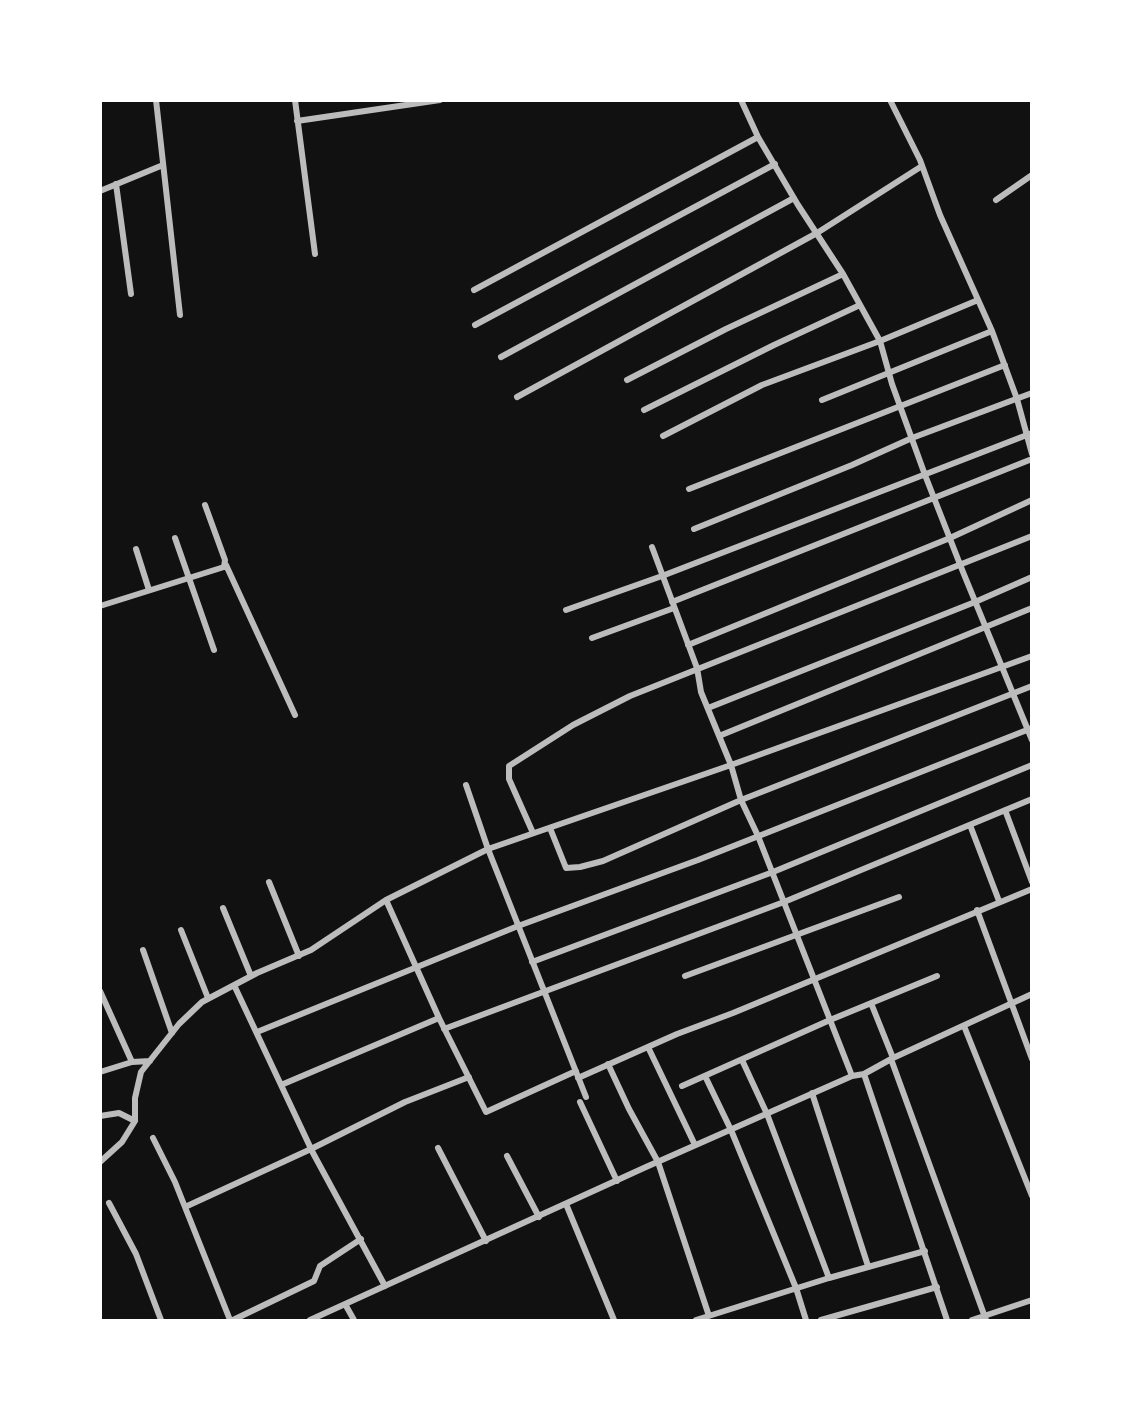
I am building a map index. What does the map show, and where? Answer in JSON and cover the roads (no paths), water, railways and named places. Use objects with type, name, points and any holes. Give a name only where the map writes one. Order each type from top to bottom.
[{"type":"street","points":[[156,100],[180,315]]},
{"type":"street","points":[[294,100],[315,254]]},
{"type":"street","points":[[297,121],[440,100]]},
{"type":"street","points":[[741,100],[758,137],[843,274],[880,341],[900,407],[925,475],[1032,740]]},
{"type":"street","points":[[592,638],[1032,457],[1030,434],[992,331],[940,215],[906,129],[890,100]]},
{"type":"street","points":[[474,291],[758,137]]},
{"type":"street","points":[[475,325],[775,164]]},
{"type":"street","points":[[100,191],[163,165]]},
{"type":"street","points":[[517,397],[817,233],[922,166]]},
{"type":"street","points":[[996,200],[1032,175]]},
{"type":"street","points":[[116,184],[131,294]]},
{"type":"street","points":[[501,357],[794,198]]},
{"type":"street","points":[[627,380],[726,329],[843,274]]},
{"type":"street","points":[[663,436],[771,381],[880,341],[978,300]]},
{"type":"street","points":[[644,410],[860,305]]},
{"type":"street","points":[[822,400],[992,331]]},
{"type":"street","points":[[689,489],[1005,365]]},
{"type":"street","points":[[694,529],[852,465],[912,438],[1032,393]]},
{"type":"street","points":[[566,610],[662,576],[1030,434]]},
{"type":"street","points":[[688,645],[951,538],[1032,500]]},
{"type":"street","points":[[205,505],[225,565],[294,715]]},
{"type":"street","points":[[533,833],[509,778],[509,766],[604,708],[697,668],[1032,536]]},
{"type":"street","points":[[175,538],[214,650]]},
{"type":"street","points":[[652,547],[697,668],[702,692],[741,800],[773,872],[852,1076]]},
{"type":"street","points":[[136,549],[149,590]]},
{"type":"street","points":[[100,606],[221,570],[225,565]]},
{"type":"street","points":[[708,708],[975,602],[1032,577]]},
{"type":"street","points":[[719,736],[1032,608]]},
{"type":"street","points":[[100,1162],[122,1142],[135,1121],[137,1086],[141,1071],[189,1013],[208,999],[250,976],[311,950],[387,900],[488,849],[1032,656]]},
{"type":"street","points":[[550,828],[566,868],[603,861],[741,800],[1032,686]]},
{"type":"street","points":[[257,1032],[518,926],[698,860],[1029,729]]},
{"type":"street","points":[[532,962],[773,872],[1032,765]]},
{"type":"street","points":[[466,785],[488,849],[577,1075],[583,1100],[617,1180]]},
{"type":"street","points":[[444,1029],[784,902],[1032,799]]},
{"type":"street","points":[[1005,810],[1032,882]]},
{"type":"street","points":[[970,825],[999,901]]},
{"type":"street","points":[[269,882],[299,956]]},
{"type":"street","points":[[387,900],[415,968],[486,1112],[814,980],[1032,888]]},
{"type":"street","points":[[685,976],[899,897]]},
{"type":"street","points":[[223,908],[250,976]]},
{"type":"street","points":[[977,910],[1031,1058]]},
{"type":"street","points":[[181,930],[208,999]]},
{"type":"street","points":[[143,950],[172,1033]]},
{"type":"street","points":[[682,1086],[830,1020],[937,976]]},
{"type":"street","points":[[234,985],[311,1149],[385,1286]]},
{"type":"street","points":[[100,991],[132,1062]]},
{"type":"street","points":[[310,1320],[767,1113],[852,1076],[864,1074],[892,1058],[1032,994]]},
{"type":"street","points":[[870,1003],[892,1058],[985,1318]]},
{"type":"street","points":[[281,1085],[439,1018]]},
{"type":"street","points":[[964,1026],[1032,1196]]},
{"type":"street","points":[[648,1047],[695,1145]]},
{"type":"street","points":[[742,1060],[767,1113],[829,1278]]},
{"type":"street","points":[[100,1072],[132,1062],[150,1061]]},
{"type":"street","points":[[608,1064],[658,1162],[709,1316]]},
{"type":"street","points":[[864,1074],[947,1320]]},
{"type":"street","points":[[705,1076],[796,1288],[806,1320]]},
{"type":"street","points":[[185,1207],[311,1149],[405,1102],[469,1077]]},
{"type":"street","points":[[813,1093],[868,1266]]},
{"type":"street","points":[[100,1116],[119,1113],[135,1121]]},
{"type":"street","points":[[153,1138],[175,1182],[231,1320],[314,1281],[320,1266],[361,1239]]},
{"type":"street","points":[[438,1148],[486,1241]]},
{"type":"street","points":[[507,1156],[539,1217]]},
{"type":"street","points":[[109,1203],[136,1254],[161,1320]]},
{"type":"street","points":[[566,1204],[614,1320]]},
{"type":"street","points":[[696,1320],[868,1266],[925,1251]]},
{"type":"street","points":[[821,1320],[937,1287]]},
{"type":"street","points":[[972,1320],[985,1318],[1032,1300]]},
{"type":"street","points":[[345,1304],[354,1320]]}]
